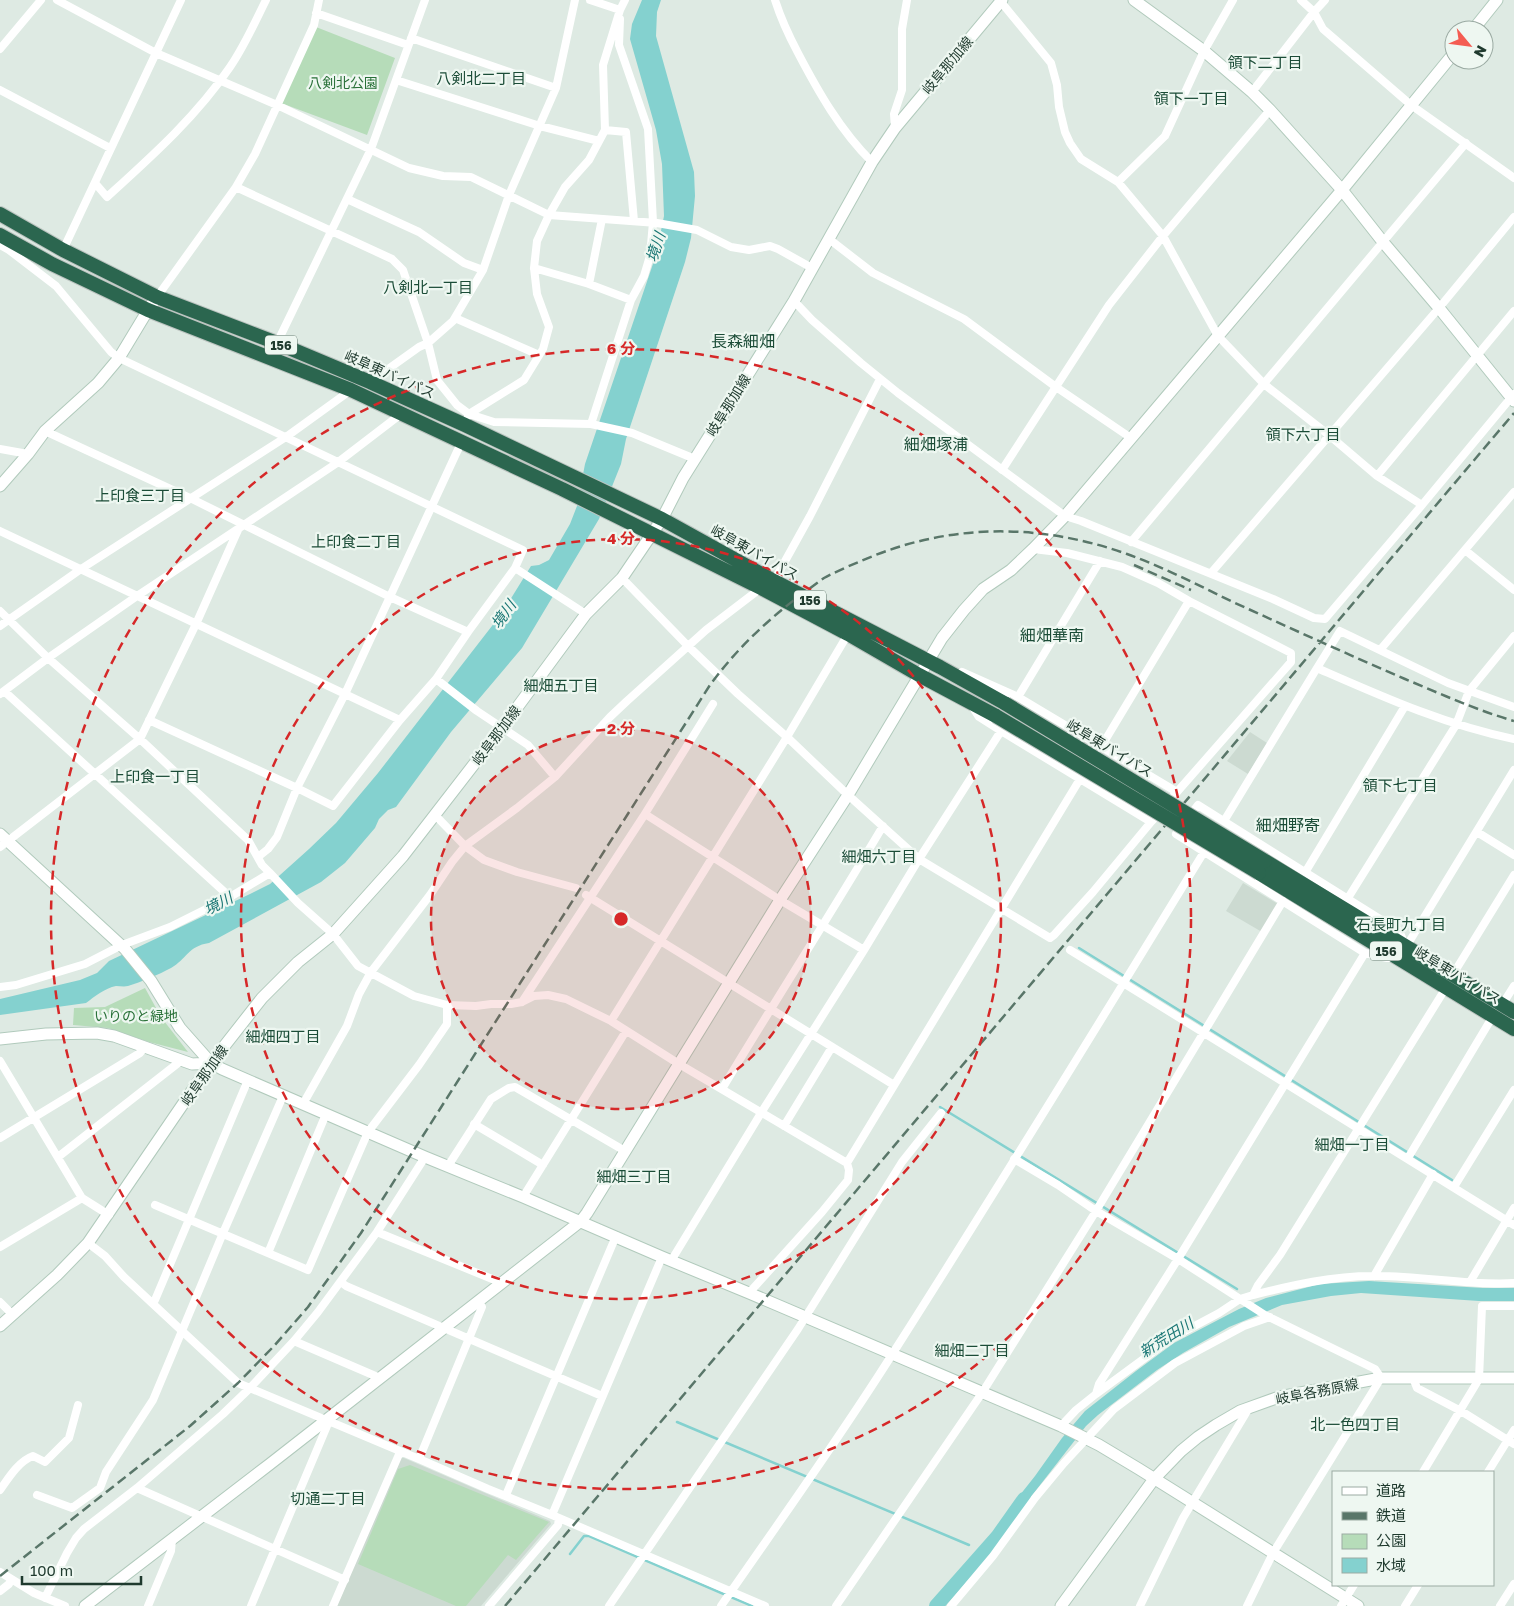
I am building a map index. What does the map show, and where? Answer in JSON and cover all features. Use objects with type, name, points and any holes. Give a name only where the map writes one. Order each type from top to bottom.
[{"type":"highway","name":"岐阜東バイパス","points":[[0,214],[63,250],[157,297],[467,419],[563,472],[662,519],[774,581],[927,662],[940,667],[1006,704],[1262,867],[1402,953],[1449,981],[1508,1008]]},
{"type":"highway","name":"岐阜東バイパス","points":[[0,235],[38,263],[148,310],[351,390],[557,487],[761,588],[996,716],[1262,867]]},
{"type":"highway","name":"岐阜東バイパス","points":[[1449,981],[1493,1016],[1514,1029]]},
{"type":"street","points":[[0,49],[41,0]]},
{"type":"street","points":[[57,0],[156,53],[277,105],[409,168],[443,176],[471,177],[549,215],[655,222],[697,230],[732,247],[749,250],[770,246],[812,268]]},
{"type":"street","points":[[63,250],[182,0]]},
{"type":"street","points":[[95,183],[106,197],[162,148],[231,67],[266,0]]},
{"type":"street","points":[[0,486],[45,431],[98,383],[120,358],[148,310],[236,187],[255,154],[314,25],[319,0]]},
{"type":"street","points":[[277,343],[371,149],[425,0]]},
{"type":"street","points":[[370,382],[419,347],[428,343],[455,318],[483,270],[509,195],[556,88],[575,0]]},
{"type":"street","points":[[590,0],[620,10]]},
{"type":"street","points":[[467,419],[524,380],[546,340],[549,327],[537,294],[534,268],[537,241],[565,187],[589,160],[605,130],[603,65],[620,10],[625,0]]},
{"type":"street","points":[[775,0],[779,14],[790,37],[832,114],[854,144],[872,162]]},
{"type":"street","points":[[895,128],[894,114],[902,90],[902,29],[907,0]]},
{"type":"street","points":[[794,301],[812,320],[880,379],[1065,516],[1211,573],[1314,618],[1325,619],[1513,397],[1383,242],[1342,190],[1270,110],[1204,51],[1134,0]]},
{"type":"street","points":[[1118,182],[1165,136],[1204,51],[1233,0]]},
{"type":"street","points":[[1302,0],[1314,12],[1323,30],[1411,105],[1514,178]]},
{"type":"street","points":[[1252,92],[1325,0]]},
{"type":"street","points":[[1481,20],[1498,0]]},
{"type":"street","points":[[1001,1],[1051,63],[1057,85],[1061,116],[1070,143],[1081,158],[1118,182],[1163,236],[1218,336],[1264,384],[1377,476],[1422,505]]},
{"type":"street","name":"岐阜那加線","points":[[0,1326],[57,1275],[88,1243],[211,1062],[262,998],[298,962],[332,934],[403,856],[502,728],[586,614],[622,578],[662,519],[695,459],[794,301],[872,162],[895,128],[1001,1]]},
{"type":"street","points":[[592,424],[631,300],[644,276],[650,256],[655,222],[648,128],[619,45],[620,10]]},
{"type":"street","points":[[316,13],[556,88]]},
{"type":"street","points":[[85,1606],[581,1221],[780,900],[848,795],[942,638],[983,590],[1011,570],[1065,516],[1342,190],[1444,65]]},
{"type":"street","points":[[396,80],[540,126],[599,141]]},
{"type":"street","points":[[0,90],[110,148]]},
{"type":"street","points":[[1002,470],[1109,306],[1163,236],[1270,110]]},
{"type":"street","points":[[605,130],[626,132],[634,221]]},
{"type":"street","points":[[1131,542],[1466,143]]},
{"type":"street","points":[[236,187],[392,259],[403,270],[428,343],[437,380],[467,419],[494,422],[592,424],[632,433],[695,459]]},
{"type":"street","points":[[347,199],[419,232],[464,263],[483,270]]},
{"type":"street","points":[[1211,573],[1439,308],[1514,217]]},
{"type":"street","points":[[589,284],[602,219]]},
{"type":"street","points":[[829,239],[873,273],[964,319],[1131,438]]},
{"type":"street","points":[[0,245],[38,263],[111,352],[120,358],[523,550],[515,568],[436,679],[400,720],[333,806],[149,720]]},
{"type":"street","points":[[534,268],[589,284],[631,300]]},
{"type":"street","points":[[1377,476],[1514,311]]},
{"type":"street","points":[[455,318],[539,355]]},
{"type":"street","points":[[774,581],[880,379]]},
{"type":"street","points":[[0,626],[81,569],[286,438],[351,390]]},
{"type":"street","points":[[230,897],[95,774],[2,693],[48,658],[137,596],[337,462],[401,414]]},
{"type":"street","points":[[45,431],[192,498],[241,528],[468,632]]},
{"type":"street","points":[[258,857],[278,837],[297,788],[345,694],[461,443]]},
{"type":"street","points":[[0,449],[28,454]]},
{"type":"street","points":[[1380,650],[1514,492]]},
{"type":"street","points":[[241,528],[140,739],[3,841],[123,947],[151,981],[180,1028],[211,1062],[425,1157],[581,1221],[666,1259],[1063,1427],[1084,1437],[1273,1553],[1344,1602],[1358,1606]]},
{"type":"street","points":[[0,531],[400,720]]},
{"type":"street","points":[[622,578],[738,694],[919,859],[1050,938],[1093,892],[1151,822],[1291,662],[1291,653],[1122,566],[1067,553],[1033,549]]},
{"type":"street","points":[[1465,550],[1514,590]]},
{"type":"street","points":[[1018,697],[1100,561]]},
{"type":"street","points":[[515,568],[586,614]]},
{"type":"street","points":[[302,1104],[347,1026],[359,994],[371,972],[465,846],[555,777],[610,717],[688,646],[761,588]]},
{"type":"street","points":[[1102,747],[1189,601]]},
{"type":"street","points":[[0,611],[48,658],[140,739],[248,840],[262,865],[298,903],[332,934],[358,966],[414,996],[447,1005],[511,1004],[522,1002],[534,996],[548,995],[566,999],[611,1021],[679,1064],[847,1163],[849,1170],[848,1180],[822,1212],[749,1293]]},
{"type":"street","points":[[1224,821],[1340,631],[1448,683],[1514,707]]},
{"type":"street","points":[[611,1021],[787,737],[848,634]]},
{"type":"street","points":[[1348,898],[1456,725],[1469,691],[1514,636]]},
{"type":"street","points":[[940,667],[959,671],[1018,697],[1177,792]]},
{"type":"street","points":[[1317,668],[1405,706],[1456,725],[1514,739]]},
{"type":"street","points":[[436,679],[528,745],[555,777]]},
{"type":"street","points":[[970,702],[979,716],[1001,732],[1151,822]]},
{"type":"street","points":[[522,1002],[588,896],[645,814],[713,704]]},
{"type":"street","points":[[1306,871],[1405,706]]},
{"type":"street","points":[[489,1606],[558,1525],[556,1516],[602,1396],[666,1259],[762,1113],[919,859],[1001,732]]},
{"type":"street","points":[[1402,953],[1399,931],[1198,805],[1176,834],[1365,953],[1387,958],[1402,953],[1514,770]]},
{"type":"street","points":[[847,1163],[1080,778]]},
{"type":"street","points":[[435,814],[465,846],[484,860],[517,872],[576,888]]},
{"type":"street","points":[[645,814],[780,900],[864,950]]},
{"type":"street","points":[[722,1089],[770,1009],[824,926],[883,826]]},
{"type":"street","points":[[1477,832],[1514,855]]},
{"type":"street","points":[[722,1606],[892,1355],[1082,1053],[1204,852]]},
{"type":"street","points":[[0,987],[16,985],[85,964],[170,927],[271,874]]},
{"type":"street","points":[[1253,1295],[1359,1128],[1514,875]]},
{"type":"street","points":[[588,896],[894,1085]]},
{"type":"street","points":[[836,1606],[982,1393],[1096,1211],[1283,901]]},
{"type":"street","points":[[1070,950],[1514,1225]]},
{"type":"street","points":[[1096,1394],[1099,1384],[1178,1259],[1365,953]]},
{"type":"street","points":[[1508,1008],[1514,986]]},
{"type":"street","points":[[155,1205],[308,1270],[368,1132],[419,1065],[446,1024],[447,1005]]},
{"type":"street","points":[[1408,1158],[1493,1016]]},
{"type":"street","points":[[523,1197],[626,1030]]},
{"type":"street","points":[[0,1039],[46,1034],[97,1033],[114,1036],[192,1064],[211,1062]]},
{"type":"street","points":[[784,1126],[832,1047]]},
{"type":"street","points":[[0,1138],[140,1053],[145,1048]]},
{"type":"street","points":[[58,1157],[182,1060]]},
{"type":"street","points":[[0,1061],[82,1198],[108,1215]]},
{"type":"street","points":[[152,1303],[155,1300],[248,1080]]},
{"type":"street","points":[[448,1166],[491,1099],[509,1088],[515,1087],[625,1152]]},
{"type":"street","points":[[1454,1187],[1514,1090]]},
{"type":"street","points":[[38,1495],[72,1508],[100,1488],[106,1472],[153,1400],[284,1096]]},
{"type":"street","points":[[609,1606],[804,1317],[902,1162],[941,1113]]},
{"type":"street","points":[[268,1253],[326,1114]]},
{"type":"street","points":[[474,1124],[543,1165]]},
{"type":"street","points":[[45,1598],[67,1553],[84,1529],[137,1488],[222,1414],[250,1388],[294,1341],[341,1282],[377,1232],[425,1157]]},
{"type":"street","points":[[1014,1159],[1058,1185],[1096,1211],[1178,1259],[1243,1302],[1267,1316],[1375,1369],[1381,1378],[1273,1553],[1247,1606]]},
{"type":"street","points":[[1374,1276],[1433,1174]]},
{"type":"street","points":[[0,1247],[82,1198]]},
{"type":"street","points":[[1470,1282],[1514,1208]]},
{"type":"street","points":[[377,1232],[502,1283]]},
{"type":"street","points":[[506,1495],[616,1236]]},
{"type":"street","points":[[88,1243],[238,1383],[765,1606]]},
{"type":"street","points":[[1063,1427],[1076,1410],[1172,1338],[1253,1295],[1297,1284],[1338,1278],[1374,1276],[1514,1283]]},
{"type":"street","points":[[341,1282],[346,1286],[602,1396]]},
{"type":"street","points":[[0,1302],[13,1315]]},
{"type":"street","points":[[420,1459],[482,1307],[479,1302]]},
{"type":"street","points":[[1424,1471],[1479,1379],[1482,1306],[1514,1306]]},
{"type":"street","points":[[950,1606],[993,1556],[1035,1498],[1084,1437],[1114,1409],[1176,1363],[1244,1326],[1267,1316]]},
{"type":"street","points":[[294,1341],[380,1378]]},
{"type":"street","name":"岐阜各務原線","points":[[1061,1606],[1154,1479],[1198,1437],[1224,1420],[1279,1397],[1381,1378],[1514,1378]]},
{"type":"street","points":[[1413,1378],[1417,1388],[1461,1411],[1511,1442]]},
{"type":"street","points":[[0,1490],[25,1459],[33,1456],[45,1462],[69,1438],[78,1405]]},
{"type":"street","points":[[1140,1606],[1192,1503],[1249,1408]]},
{"type":"street","points":[[251,1606],[327,1426],[326,1420]]},
{"type":"street","points":[[1489,1471],[1511,1442],[1514,1430]]},
{"type":"street","points":[[333,1606],[400,1452]]},
{"type":"street","points":[[137,1488],[344,1580]]},
{"type":"street","points":[[148,1606],[171,1551],[172,1540]]},
{"type":"street","points":[[0,1572],[34,1594],[65,1606]]},
{"type":"street","points":[[0,1591],[11,1580]]},
{"type":"street","points":[[1500,1606],[1514,1584]]},
{"type":"street","points":[[1344,1602],[1353,1586]]},
{"type":"street","points":[[1405,1606],[1417,1586]]},
{"type":"shaded area","points":[[1250,732],[1267,743],[1248,774],[1227,761]]},
{"type":"shaded area","points":[[1243,883],[1278,904],[1262,932],[1226,911]]},
{"type":"shaded area","points":[[400,1458],[404,1458],[550,1521],[551,1524],[481,1606],[337,1606]]},
{"type":"green space","name":"八剣北公園","points":[[316,27],[395,58],[367,135],[281,103]]},
{"type":"green space","name":"いりのと緑地","points":[[145,988],[161,1017],[188,1052],[149,1042],[108,1028],[73,1025],[74,1008],[105,1007]]},
{"type":"green space","points":[[410,1465],[549,1522],[516,1560],[508,1555],[466,1606],[456,1606],[358,1564],[398,1469]]},
{"type":"water","name":"境川","points":[[642,0],[661,0],[657,12],[656,36],[694,172],[695,196],[691,238],[685,262],[626,439],[621,464],[599,519],[522,648],[451,732],[396,807],[388,810],[379,819],[375,828],[345,863],[321,882],[209,943],[196,947],[176,964],[150,978],[128,986],[116,986],[108,989],[86,1003],[0,1015],[0,999],[80,980],[97,973],[109,961],[270,884],[336,823],[378,773],[502,613],[531,566],[539,565],[549,560],[570,524],[577,506],[585,464],[656,255],[664,216],[662,164],[656,130],[630,39],[632,24]]},
{"type":"water","points":[[1369,1281],[1514,1288],[1514,1301],[1479,1301],[1361,1293],[1331,1296],[1282,1305],[1229,1327],[1157,1370],[1086,1426],[1016,1516],[1008,1510],[1062,1438],[1085,1411],[1174,1343],[1239,1309],[1266,1298],[1320,1284]]},
{"type":"waterway","points":[[1079,948],[1452,1180]]},
{"type":"waterway","points":[[940,1107],[1237,1289]]},
{"type":"waterway","points":[[677,1422],[969,1545]]},
{"type":"waterway","name":"新荒田川","points":[[936,1606],[997,1537],[1024,1499]]},
{"type":"waterway","points":[[570,1554],[584,1536],[589,1536],[726,1595]]},
{"type":"waterway","points":[[731,1597],[752,1606]]},
{"type":"railway","points":[[505,1606],[1514,413]]},
{"type":"railway","points":[[0,1576],[190,1426],[238,1383],[308,1307],[361,1233],[710,685],[740,649],[762,627],[824,578],[873,556],[904,545],[936,538],[1000,531],[1064,537],[1095,544],[1140,559],[1405,679],[1472,707],[1514,721]]},
{"type":"railway","points":[[1134,565],[1191,590]]},
{"type":"district","name":"領下二丁目","points":[[1265,62]]},
{"type":"district","name":"八剣北二丁目","points":[[481,78]]},
{"type":"district","name":"領下一丁目","points":[[1191,98]]},
{"type":"district","name":"八剣北一丁目","points":[[428,287]]},
{"type":"district","name":"長森細畑","points":[[743,341]]},
{"type":"district","name":"領下六丁目","points":[[1303,434]]},
{"type":"district","name":"細畑塚浦","points":[[936,444]]},
{"type":"district","name":"上印食三丁目","points":[[140,495]]},
{"type":"district","name":"上印食二丁目","points":[[356,541]]},
{"type":"district","name":"細畑華南","points":[[1052,635]]},
{"type":"district","name":"細畑五丁目","points":[[561,685]]},
{"type":"district","name":"上印食一丁目","points":[[155,776]]},
{"type":"district","name":"領下七丁目","points":[[1400,785]]},
{"type":"district","name":"細畑野寄","points":[[1288,825]]},
{"type":"district","name":"細畑六丁目","points":[[879,856]]},
{"type":"district","name":"石長町九丁目","points":[[1401,924]]},
{"type":"district","name":"細畑四丁目","points":[[283,1036]]},
{"type":"district","name":"細畑一丁目","points":[[1352,1144]]},
{"type":"district","name":"細畑三丁目","points":[[634,1176]]},
{"type":"district","name":"細畑二丁目","points":[[972,1350]]},
{"type":"district","name":"北一色四丁目","points":[[1355,1424]]},
{"type":"district","name":"切通二丁目","points":[[328,1498]]}]
